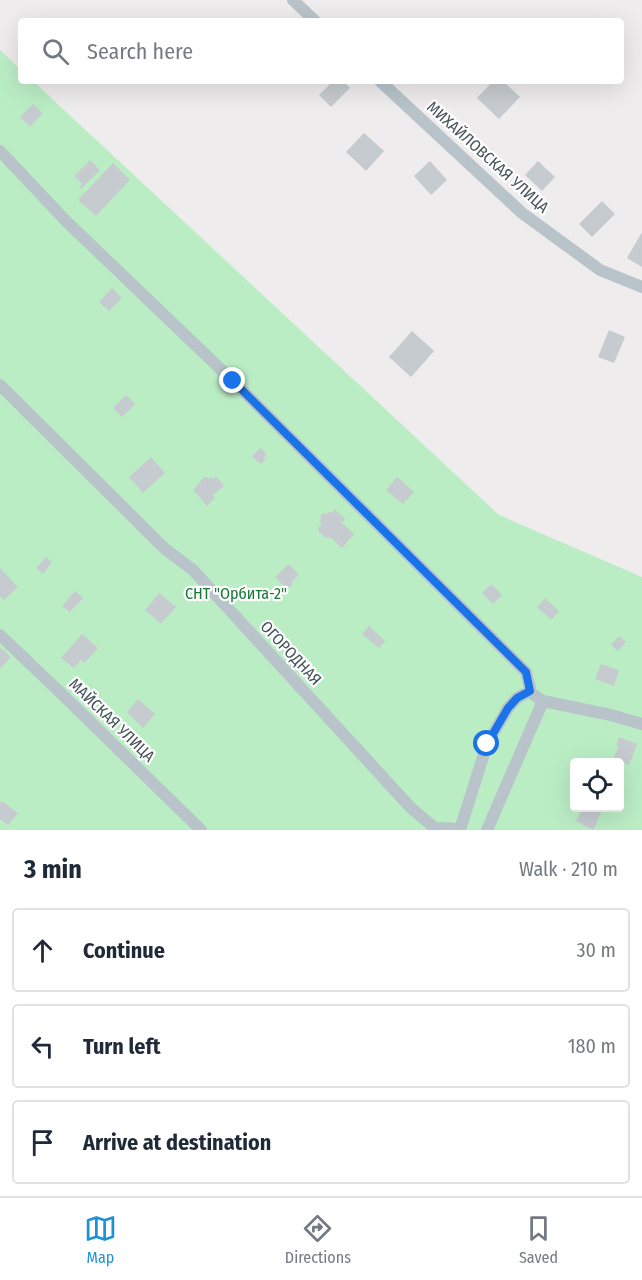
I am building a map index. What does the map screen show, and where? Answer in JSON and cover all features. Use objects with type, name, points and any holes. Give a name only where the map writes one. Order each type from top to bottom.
[{"type":"street","points":[[292,0],[312,18]]},
{"type":"street","name":"МИХАЙЛОВСКАЯ УЛИЦА","points":[[383,84],[522,213],[600,270],[642,287]]},
{"type":"street","points":[[0,151],[67,222],[233,381],[526,672],[531,693],[543,701],[642,724]]},
{"type":"street","name":"ОГОРОДНАЯ","points":[[0,385],[164,548],[193,570],[411,808],[435,828],[460,830]]},
{"type":"street","name":"МАЙСКАЯ УЛИЦА","points":[[0,635],[201,830]]},
{"type":"street","points":[[460,830],[487,744],[508,708],[517,698],[530,691]]},
{"type":"street","points":[[488,830],[543,701]]},
{"type":"green space","name":"СНТ \"Орбита-2\"","points":[[0,50],[18,67],[18,84],[36,84],[499,515],[642,577],[642,830],[0,830]]},
{"type":"building","points":[[330,84],[346,84],[350,88],[331,107],[319,95]]},
{"type":"building","points":[[490,84],[506,84],[520,97],[499,119],[477,98]]},
{"type":"building","points":[[33,104],[43,113],[30,127],[20,117]]},
{"type":"building","points":[[364,133],[384,151],[366,171],[346,152]]},
{"type":"building","points":[[90,160],[100,170],[81,189],[79,187],[82,184],[74,176]]},
{"type":"building","points":[[430,161],[447,180],[431,195],[414,176]]},
{"type":"building","points":[[538,161],[555,177],[542,191],[525,175]]},
{"type":"building","points":[[113,163],[130,180],[96,216],[78,200]]},
{"type":"building","points":[[602,201],[615,214],[592,237],[579,224]]},
{"type":"building","points":[[642,232],[642,267],[627,258]]},
{"type":"building","points":[[112,288],[122,298],[109,311],[99,302]]},
{"type":"building","points":[[609,330],[625,337],[614,363],[598,357]]},
{"type":"building","points":[[412,331],[434,351],[411,377],[389,357]]},
{"type":"building","points":[[126,395],[135,404],[122,417],[113,408]]},
{"type":"building","points":[[260,448],[267,454],[261,464],[252,457]]},
{"type":"building","points":[[151,457],[165,473],[143,493],[129,477]]},
{"type":"building","points":[[216,476],[224,486],[213,495],[215,498],[207,506],[193,490],[204,477],[213,479]]},
{"type":"building","points":[[397,477],[414,492],[403,504],[386,490]]},
{"type":"building","points":[[335,509],[345,519],[342,523],[354,534],[342,548],[330,537],[325,538],[318,531],[322,524],[319,522],[321,521],[320,516],[329,511],[331,513]]},
{"type":"building","points":[[46,557],[52,562],[43,574],[36,568]]},
{"type":"building","points":[[289,564],[299,575],[287,589],[275,577]]},
{"type":"building","points":[[0,568],[18,587],[4,600],[0,596]]},
{"type":"building","points":[[491,584],[502,595],[493,604],[482,593]]},
{"type":"building","points":[[75,591],[83,598],[70,612],[62,606]]},
{"type":"building","points":[[159,593],[176,607],[161,624],[145,610]]},
{"type":"building","points":[[545,598],[559,611],[551,620],[537,607]]},
{"type":"building","points":[[369,626],[385,641],[379,648],[362,634]]},
{"type":"building","points":[[82,634],[98,648],[84,663],[81,660],[74,668],[61,658]]},
{"type":"building","points":[[619,636],[626,642],[618,651],[611,645]]},
{"type":"building","points":[[0,647],[11,657],[0,669]]},
{"type":"building","points":[[601,664],[619,670],[614,686],[595,679]]},
{"type":"building","points":[[138,699],[155,714],[143,728],[127,712]]},
{"type":"building","points":[[619,737],[637,744],[629,765],[624,763],[624,758],[613,758],[619,746],[616,745]]},
{"type":"building","points":[[2,801],[18,813],[8,825],[0,819]]},
{"type":"building","points":[[581,812],[601,812],[593,830],[576,821]]},
{"type":"route","points":[[233,381],[526,672],[530,691],[517,698],[508,708],[487,744]]}]
